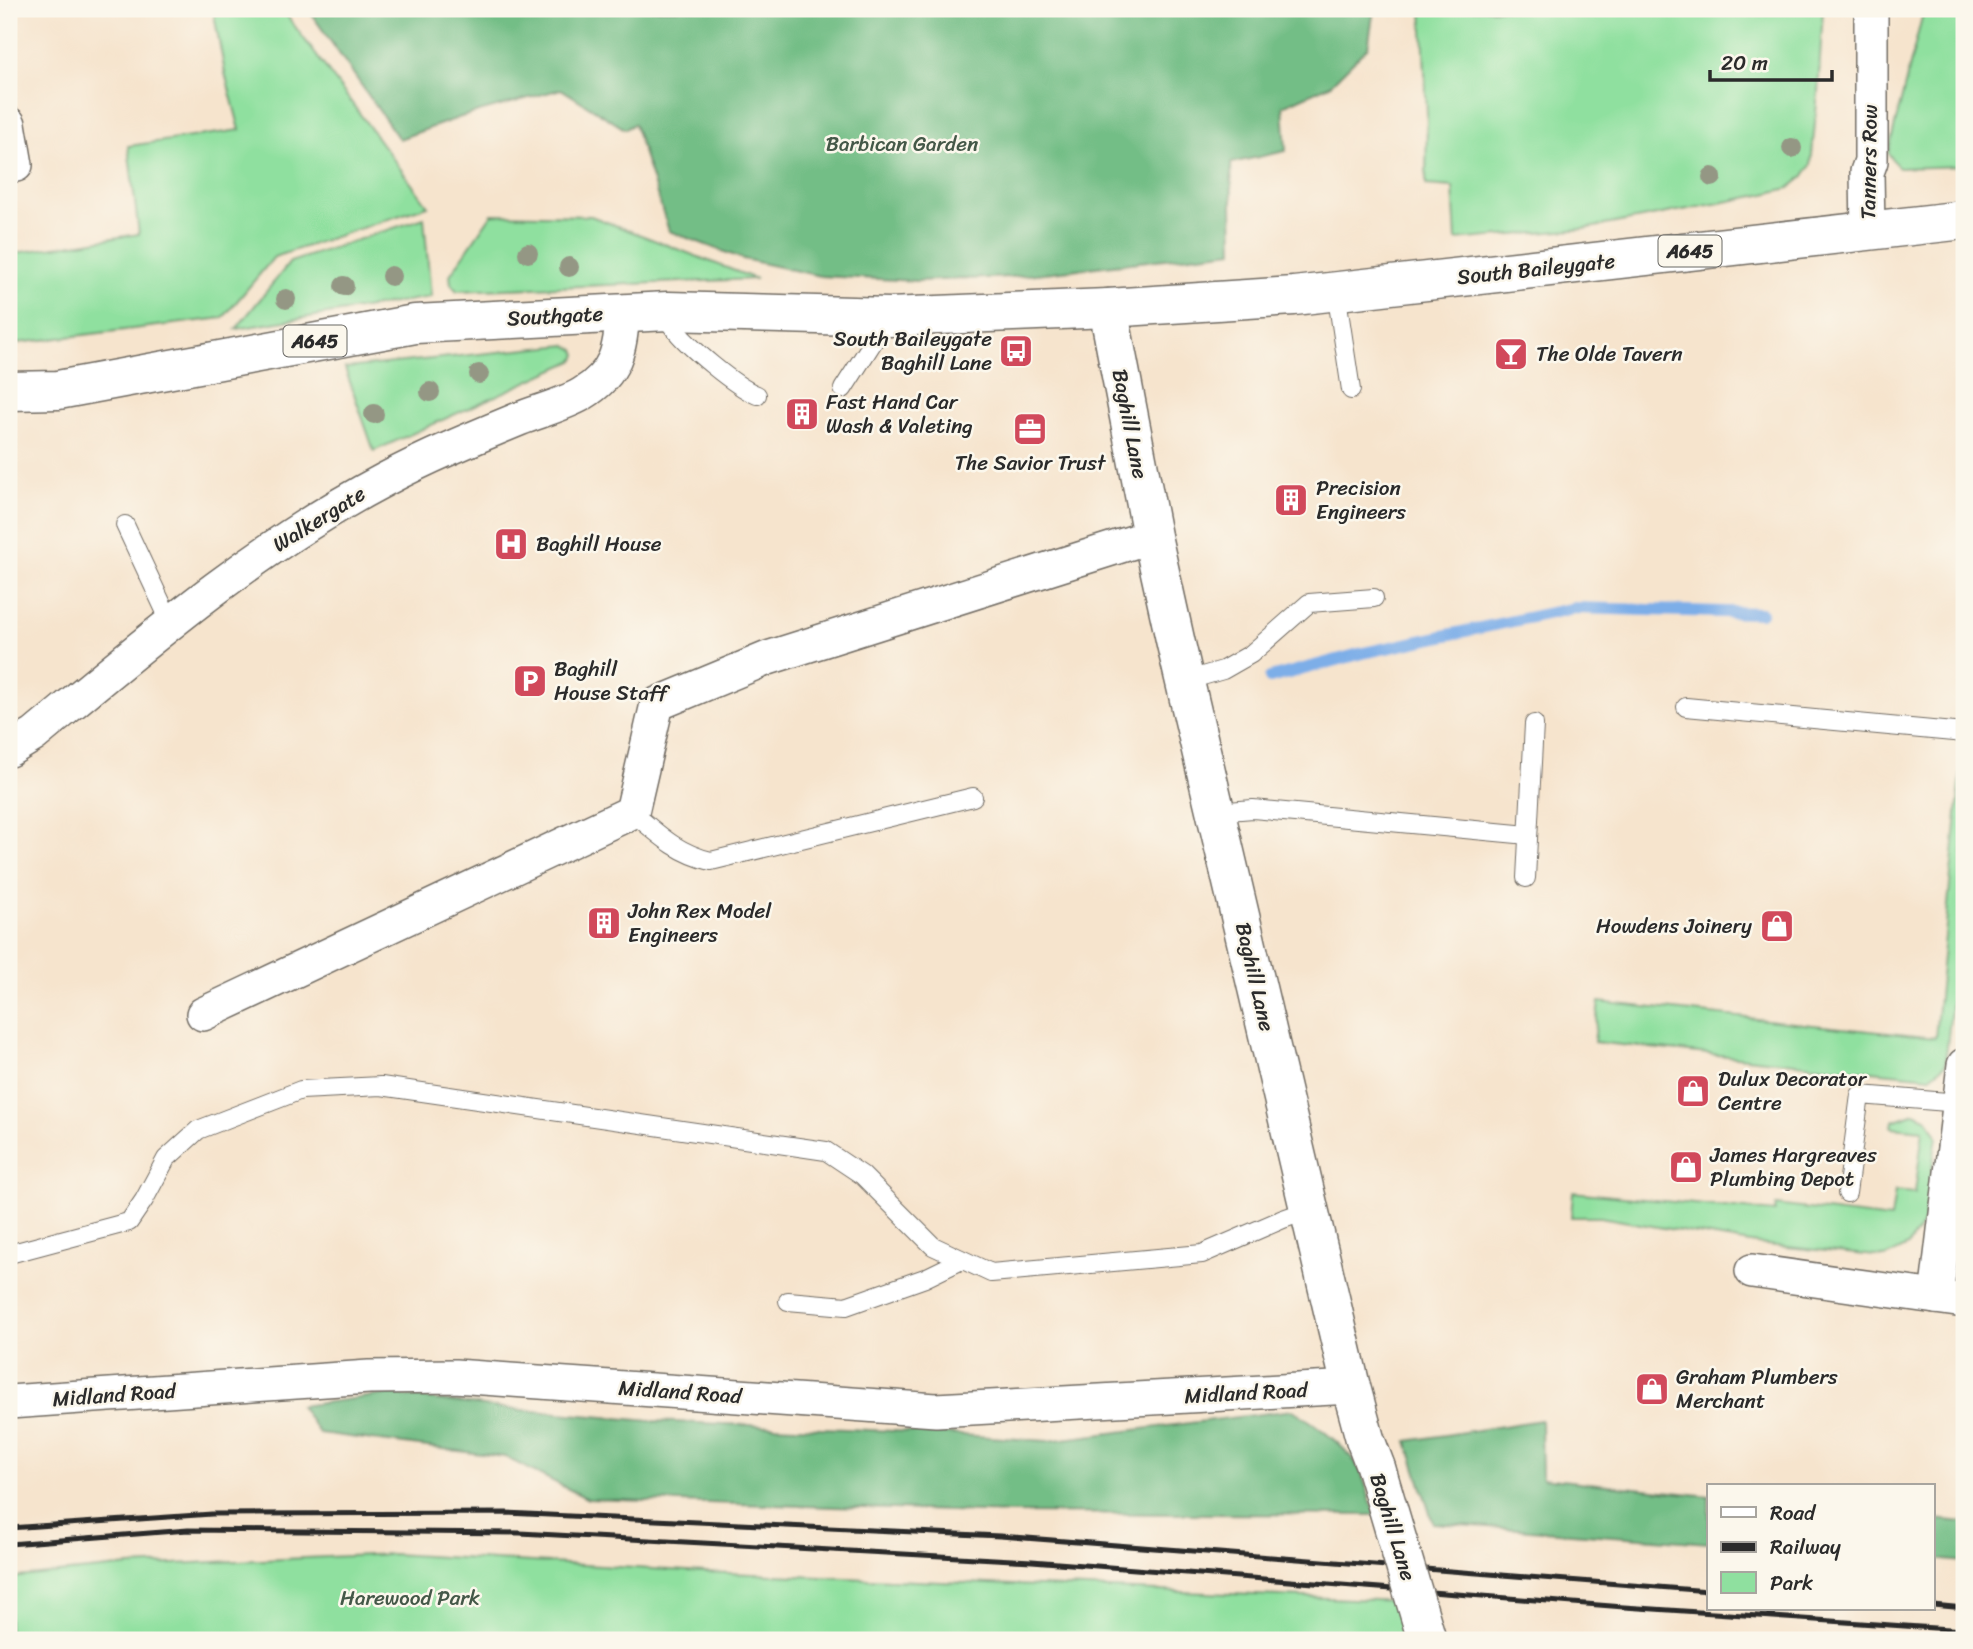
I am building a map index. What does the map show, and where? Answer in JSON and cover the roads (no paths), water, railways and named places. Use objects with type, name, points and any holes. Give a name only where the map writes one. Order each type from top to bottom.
[{"type":"main road","name":"South Baileygate","points":[[1108,308],[1294,296],[1964,220]]},
{"type":"main road","name":"Southgate","points":[[9,391],[58,390],[415,324],[623,313],[888,317],[1108,308]]},
{"type":"main road","name":"Baghill Lane","points":[[1108,308],[1152,536],[1351,1387],[1426,1640]]},
{"type":"street","name":"Tanners Row","points":[[1868,232],[1871,9]]},
{"type":"street","points":[[9,124],[16,165]]},
{"type":"street","name":"Walkergate","points":[[9,750],[34,735],[239,570],[354,497],[453,446],[583,393],[604,376],[620,349],[623,313]]},
{"type":"street","points":[[203,1014],[632,813],[657,704],[768,658],[1152,536]]},
{"type":"street","points":[[1752,1270],[1950,1299],[1964,1065]]},
{"type":"street","name":"Midland Road","points":[[9,1402],[381,1377],[467,1377],[936,1410],[1351,1387]]},
{"type":"lane","points":[[1336,291],[1351,390]]},
{"type":"lane","points":[[668,312],[670,324],[685,339],[738,386],[757,395]]},
{"type":"lane","points":[[843,390],[888,317]]},
{"type":"lane","points":[[125,525],[168,617],[174,622]]},
{"type":"lane","points":[[1185,681],[1223,670],[1251,654],[1309,603],[1374,597]]},
{"type":"lane","points":[[1686,707],[1964,733]]},
{"type":"lane","points":[[1526,878],[1534,724]]},
{"type":"lane","points":[[632,813],[669,843],[691,856],[711,861],[973,797]]},
{"type":"lane","points":[[1216,812],[1253,809],[1528,835]]},
{"type":"lane","points":[[9,1254],[129,1222],[166,1159],[198,1130],[301,1090],[381,1086],[826,1151],[862,1175],[933,1246],[991,1273],[1202,1254],[1310,1210]]},
{"type":"lane","points":[[1847,1193],[1860,1095],[1960,1103]]},
{"type":"lane","points":[[788,1301],[846,1306],[925,1278],[962,1260]]},
{"type":"waterway","points":[[1270,678],[1363,653],[1574,608],[1761,613]]},
{"type":"railway","points":[[9,1528],[212,1514],[506,1513],[1000,1536],[1707,1591]]},
{"type":"railway","points":[[9,1544],[188,1530],[520,1533],[1032,1561],[1624,1607],[1964,1630]]},
{"type":"railway","points":[[1934,1605],[1964,1608]]},
{"type":"place","name":"South Baileygate Baghill Lane","points":[[1016,351]]},
{"type":"place","name":"The Olde Tavern","points":[[1511,354]]},
{"type":"place","name":"Fast Hand Car Wash & Valeting","points":[[802,414]]},
{"type":"place","name":"The Savior Trust","points":[[1030,429]]},
{"type":"place","name":"Precision Engineers","points":[[1291,500]]},
{"type":"place","name":"Baghill House","points":[[511,544]]},
{"type":"place","name":"Baghill House Staff","points":[[530,681]]},
{"type":"place","name":"John Rex Model Engineers","points":[[604,923]]},
{"type":"place","name":"Howdens Joinery","points":[[1777,926]]},
{"type":"place","name":"Dulux Decorator Centre","points":[[1693,1091]]},
{"type":"place","name":"James Hargreaves Plumbing Depot","points":[[1686,1167]]},
{"type":"place","name":"Graham Plumbers Merchant","points":[[1652,1389]]},
{"type":"park label","name":"Barbican Garden","points":[[902,144]]},
{"type":"park label","name":"Harewood Park","points":[[410,1598]]}]
